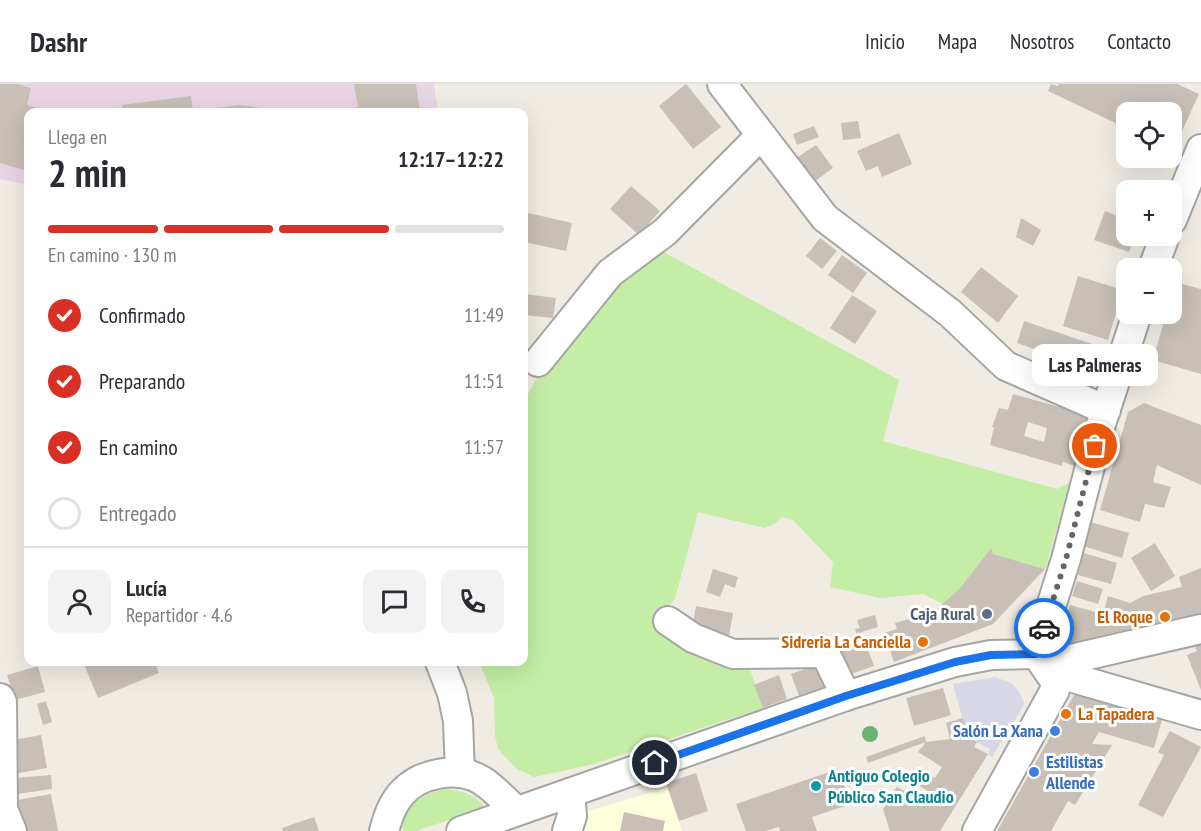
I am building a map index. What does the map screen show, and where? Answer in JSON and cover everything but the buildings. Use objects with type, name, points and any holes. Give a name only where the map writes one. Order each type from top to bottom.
[{"type":"street","points":[[722,84],[825,218],[950,314],[1006,366],[1106,410]]},
{"type":"street","points":[[538,363],[610,273],[665,232],[761,135]]},
{"type":"street","points":[[1182,196],[1201,149]]},
{"type":"street","points":[[977,831],[1055,690],[1054,681],[1039,656],[1106,410],[1134,324]]},
{"type":"street","points":[[668,621],[693,638],[733,654],[825,653],[846,696]]},
{"type":"street","points":[[461,831],[846,696],[955,662],[991,655],[1071,659],[1201,629]]},
{"type":"street","points":[[1039,656],[1073,678],[1201,715]]},
{"type":"street","points":[[442,666],[452,693],[458,721],[459,773]]},
{"type":"street","points":[[0,698],[2,702],[3,809],[12,831]]},
{"type":"street","points":[[384,831],[390,810],[402,792],[422,778],[441,774],[459,773],[478,778],[516,811]]},
{"type":"street","points":[[567,831],[572,816],[570,793]]},
{"type":"shaded area","points":[[0,84],[434,84],[437,108],[24,108],[24,184],[0,179]]},
{"type":"shaded area","points":[[995,677],[1011,683],[1018,690],[1024,702],[992,757],[988,754],[990,749],[968,738],[953,684]]},
{"type":"shaded area","points":[[668,787],[682,831],[584,831],[586,826],[583,813]]},
{"type":"green space","points":[[658,249],[899,380],[883,441],[1057,489],[1070,482],[1045,569],[993,554],[991,548],[961,587],[943,604],[923,594],[880,598],[830,587],[833,562],[793,520],[782,517],[774,524],[764,528],[698,512],[675,599],[666,609],[747,661],[763,708],[590,765],[534,777],[517,769],[498,749],[495,736],[494,698],[481,666],[528,666],[528,394],[539,373],[619,286]]},
{"type":"green space","points":[[446,789],[468,794],[477,799],[485,808],[416,831],[403,831],[401,821],[414,804],[425,796]]},
{"type":"way so far","points":[[1044,628],[1066,559],[1095,446]]},
{"type":"place","name":"Las Palmeras","points":[[1095,446]]},
{"type":"place","name":"Caja Rural","points":[[987,614]]},
{"type":"place","name":"El Roque","points":[[1165,617]]},
{"type":"place","name":"Sidreria La Canciella","points":[[923,642]]},
{"type":"place","name":"La Tapadera","points":[[1066,714]]},
{"type":"place","name":"Salón La Xana","points":[[1055,731]]},
{"type":"place","name":"Estilistas Allende","points":[[1034,772]]},
{"type":"place","name":"Antiguo Colegio Público San Claudio","points":[[816,786]]},
{"type":"route","points":[[655,763],[846,696],[955,662],[991,655],[1036,654],[1044,628]]}]
